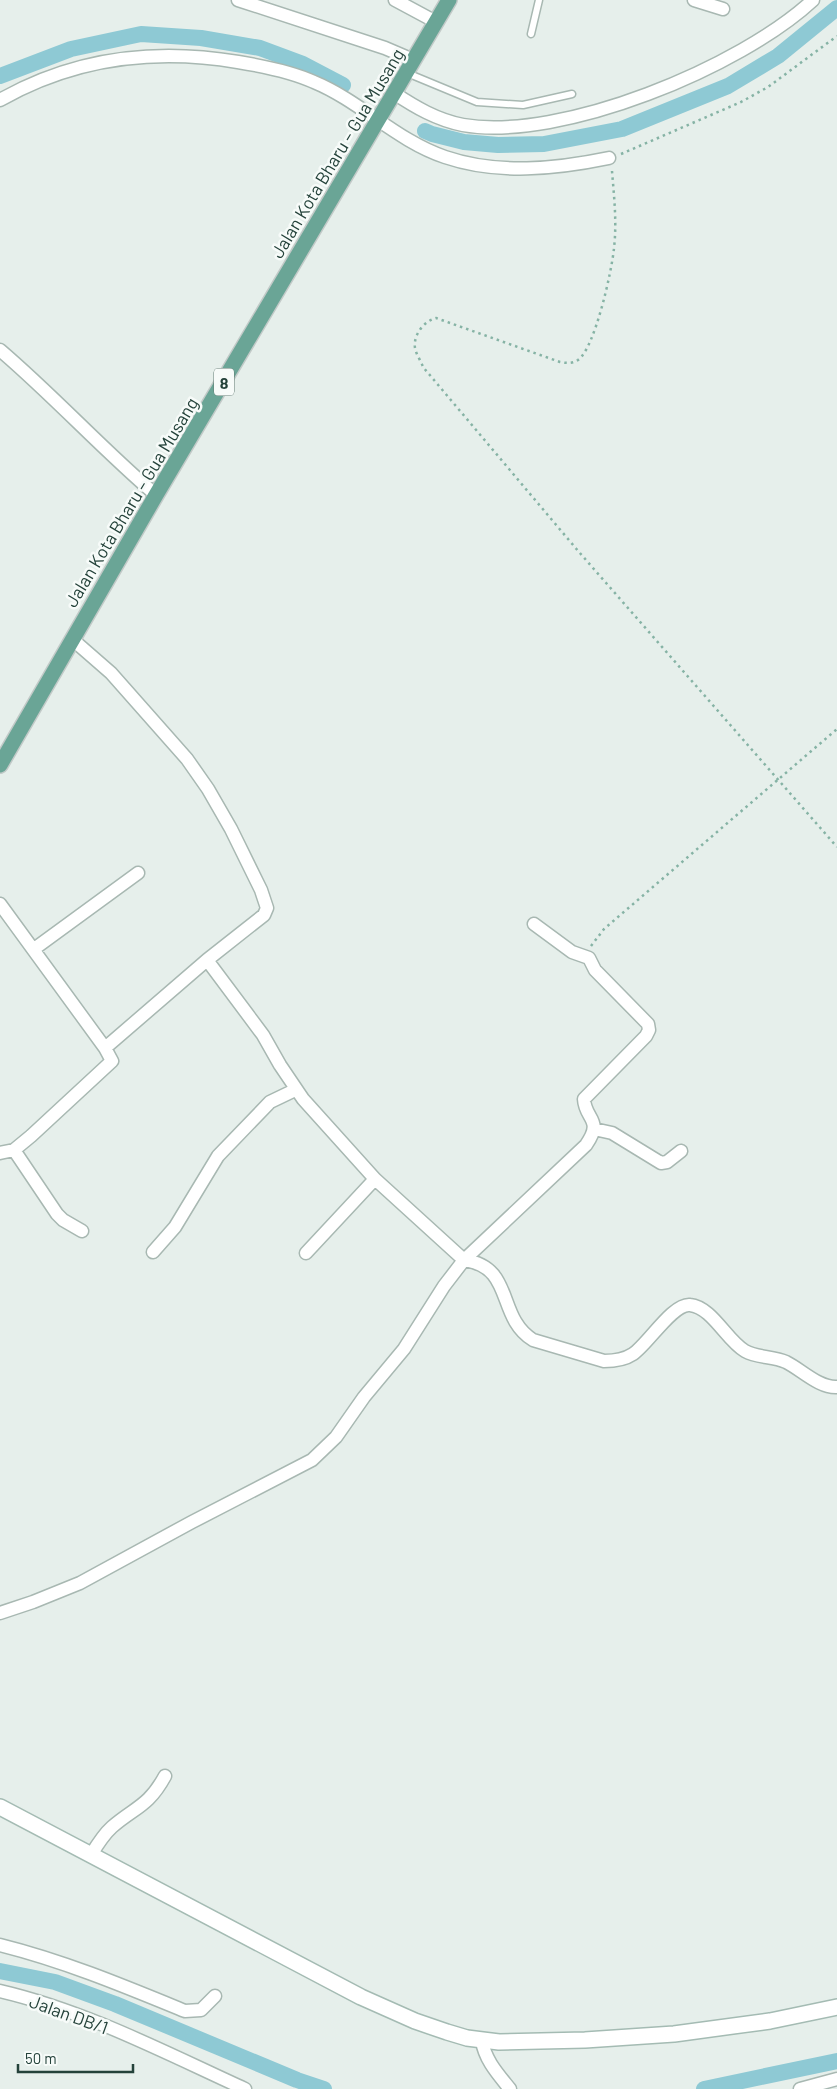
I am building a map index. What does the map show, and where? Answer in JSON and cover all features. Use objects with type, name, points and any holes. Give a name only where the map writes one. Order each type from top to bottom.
[{"type":"main road","name":"Jalan Kota Bharu – Gua Musang","points":[[0,765],[156,495],[449,0]]},
{"type":"main road","points":[[0,1807],[361,1997],[415,2021],[447,2032],[482,2040],[555,2041],[674,2034],[760,2022],[837,2007]]},
{"type":"street","points":[[238,0],[384,48],[410,66]]},
{"type":"street","points":[[395,0],[436,22]]},
{"type":"street","points":[[694,0],[723,9]]},
{"type":"street","points":[[394,93],[423,111],[462,124],[486,127],[520,125],[597,111],[640,97],[751,46],[774,31],[813,0]]},
{"type":"street","points":[[0,100],[38,81],[100,61],[130,56],[175,55],[216,58],[280,70],[314,82],[349,100],[408,138],[444,157],[471,164],[499,167],[549,168],[610,158]]},
{"type":"street","points":[[0,350],[52,397],[126,470],[156,495]]},
{"type":"street","points":[[72,639],[110,673],[187,759],[208,789],[231,830],[261,890],[267,908],[264,914],[207,960],[105,1048]]},
{"type":"street","points":[[34,949],[138,873]]},
{"type":"street","points":[[0,904],[112,1058],[110,1064],[14,1150],[0,1153]]},
{"type":"street","points":[[0,1613],[80,1583],[312,1460],[336,1437],[364,1397],[404,1349],[454,1271],[586,1145],[592,1136],[594,1122],[584,1099],[646,1036],[649,1030],[648,1024],[595,970],[589,958],[572,952],[534,924]]},
{"type":"street","points":[[207,960],[263,1035],[296,1090],[375,1179],[464,1260],[476,1261],[487,1267],[497,1277],[516,1323],[523,1334],[533,1340],[604,1361],[614,1361],[634,1353],[678,1309],[688,1304],[697,1306],[708,1315],[745,1351],[785,1362],[827,1386],[837,1386]]},
{"type":"street","points":[[153,1252],[175,1227],[218,1156],[270,1102],[296,1090]]},
{"type":"street","points":[[594,1129],[612,1133],[661,1163],[667,1162],[681,1150]]},
{"type":"street","points":[[14,1150],[57,1214],[63,1220],[82,1231]]},
{"type":"street","points":[[306,1253],[375,1179]]},
{"type":"street","points":[[91,1855],[101,1839],[113,1826],[149,1801],[165,1776]]},
{"type":"street","points":[[0,1945],[33,1953],[78,1968],[185,2011],[202,2010],[215,1996]]},
{"type":"street","name":"Jalan DB/1","points":[[0,1991],[57,2008],[121,2033],[245,2089]]},
{"type":"street","points":[[482,2040],[490,2062],[510,2089]]},
{"type":"street","points":[[800,2089],[837,2080]]},
{"type":"lane","points":[[531,34],[539,0]]},
{"type":"lane","points":[[410,66],[477,102],[523,105],[572,94]]},
{"type":"path","points":[[837,36],[781,78],[741,102],[649,143],[610,158],[615,209],[614,248],[608,280],[591,339],[586,351],[578,361],[569,364],[560,362],[436,318],[429,320],[421,328],[416,337],[415,348],[423,366],[579,552],[837,847]]},
{"type":"path","points":[[589,958],[590,948],[604,929],[837,728]]},
{"type":"waterway","points":[[425,131],[464,142],[498,145],[544,144],[622,129],[728,86],[778,56],[837,8]]},
{"type":"waterway","points":[[0,76],[71,49],[141,34],[201,38],[260,48],[303,64],[343,85]]},
{"type":"waterway","points":[[0,1971],[55,1982],[115,2004],[297,2080],[324,2089]]},
{"type":"waterway","points":[[704,2089],[837,2061]]}]
